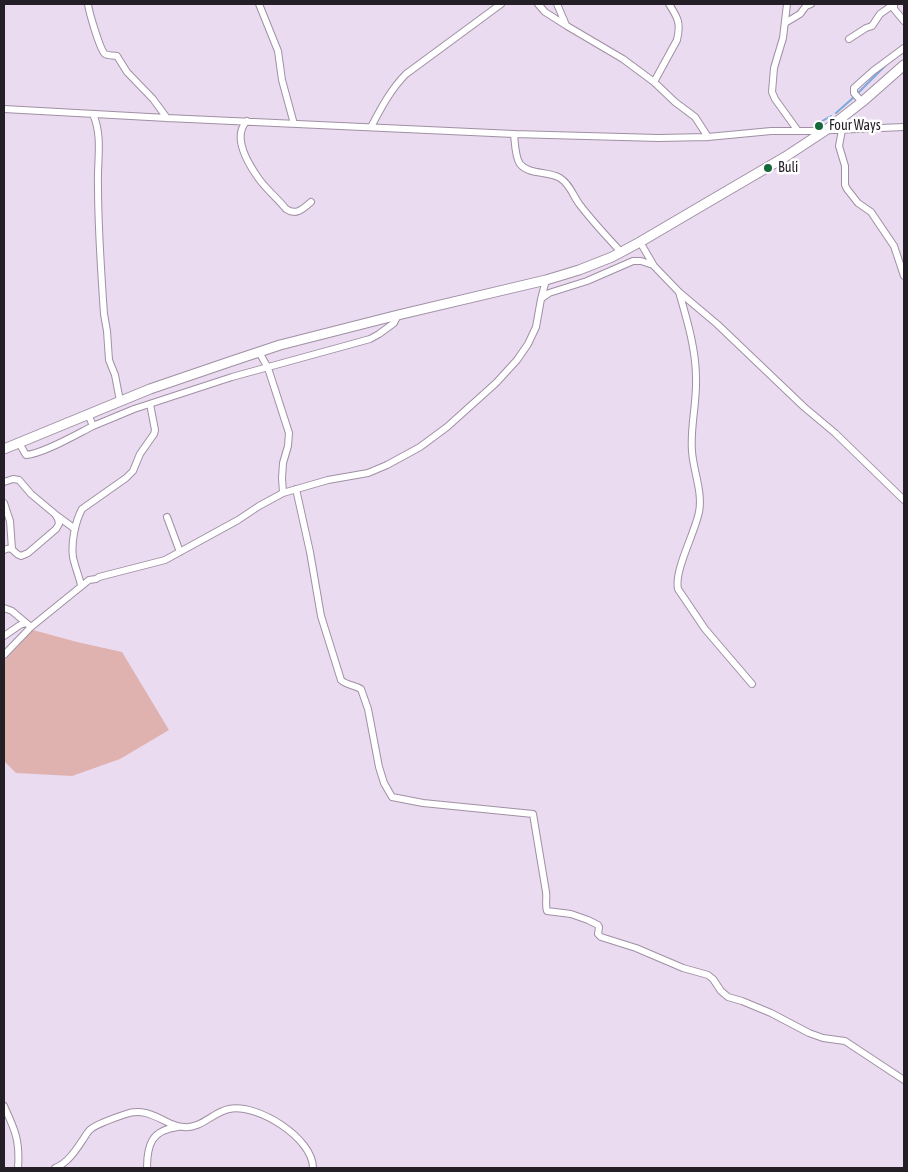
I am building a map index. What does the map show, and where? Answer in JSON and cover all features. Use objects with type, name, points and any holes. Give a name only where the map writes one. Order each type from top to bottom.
[{"type":"main road","points":[[4,449],[120,401],[259,352],[579,270],[640,242],[785,157],[826,130],[862,102],[904,65]]},
{"type":"street","points":[[88,4],[103,51],[108,55],[117,56],[127,72],[153,99],[167,118]]},
{"type":"street","points":[[259,4],[278,51],[282,80],[294,124]]},
{"type":"street","points":[[371,127],[389,94],[406,74],[501,4]]},
{"type":"street","points":[[538,4],[546,12],[567,26],[624,59],[654,82],[675,102],[695,117],[708,137]]},
{"type":"street","points":[[556,4],[567,26]]},
{"type":"street","points":[[654,82],[677,40],[679,20],[671,7],[678,4]]},
{"type":"street","points":[[787,4],[783,38],[774,68],[772,92],[774,99],[798,131]]},
{"type":"street","points":[[785,23],[800,14],[806,6],[811,4]]},
{"type":"street","points":[[849,38],[872,26],[880,14],[894,4],[894,9],[904,21]]},
{"type":"street","points":[[862,102],[854,93],[854,88],[904,48]]},
{"type":"street","points":[[4,109],[514,134],[658,138],[708,137],[771,131],[904,127]]},
{"type":"street","points":[[93,114],[99,134],[98,184],[104,314],[109,360],[115,375],[120,401]]},
{"type":"street","points":[[247,122],[241,129],[242,144],[247,159],[260,180],[290,212],[294,213],[301,210],[311,202]]},
{"type":"street","points":[[842,130],[839,144],[846,170],[845,185],[858,203],[871,212],[894,246],[904,276]]},
{"type":"street","points":[[514,134],[517,158],[520,164],[525,168],[552,175],[566,183],[580,204],[621,252]]},
{"type":"street","points":[[640,242],[654,266],[679,292],[717,324],[798,401],[835,433],[904,500]]},
{"type":"street","points":[[541,299],[549,293],[586,281],[633,261],[642,261],[654,266]]},
{"type":"street","points":[[4,655],[28,625],[89,580],[164,560],[283,493],[328,480],[368,473],[399,460],[420,448],[496,383],[517,360],[528,344],[536,327],[546,280]]},
{"type":"street","points":[[679,292],[696,366],[694,419],[691,431],[700,510],[677,584],[680,593],[705,630],[752,684]]},
{"type":"street","points":[[20,443],[26,455],[32,455],[93,426],[150,404],[232,377],[370,340],[394,323],[398,315]]},
{"type":"street","points":[[259,352],[268,368],[289,433],[288,446],[283,463],[283,493]]},
{"type":"street","points":[[81,585],[73,557],[74,529],[82,509],[133,471],[140,454],[154,434],[155,430],[150,404]]},
{"type":"street","points":[[88,414],[93,426]]},
{"type":"street","points":[[4,482],[13,479],[18,480],[30,494],[74,529]]},
{"type":"street","points":[[296,489],[310,552],[321,616],[341,680],[361,689],[365,698],[379,767],[384,783],[392,797],[424,804],[533,814],[546,892],[547,911],[571,914],[588,920],[598,925],[598,934],[601,937],[636,948],[683,968],[708,976],[713,979],[721,991],[728,997],[771,1013],[809,1034],[845,1041],[904,1080]]},
{"type":"street","points":[[4,503],[10,521],[12,549],[16,555],[21,556],[28,553],[56,529],[59,524],[55,514]]},
{"type":"street","points":[[167,517],[180,552]]},
{"type":"street","points":[[4,550],[12,549]]},
{"type":"street","points":[[4,608],[12,610],[28,625]]},
{"type":"street","points":[[4,636],[20,625],[28,625]]},
{"type":"street","points":[[4,1106],[18,1139],[18,1168]]},
{"type":"street","points":[[147,1168],[153,1137],[160,1132],[169,1128],[194,1126],[228,1109],[238,1108],[263,1115],[281,1124],[305,1148],[313,1163],[313,1168]]},
{"type":"street","points":[[55,1168],[61,1166],[70,1158],[91,1129],[133,1112],[140,1111],[180,1127]]},
{"type":"shaded area","points":[[33,630],[122,652],[169,730],[120,759],[72,776],[16,773],[4,761],[4,661]]},
{"type":"waterway","points":[[858,93],[886,65]]},
{"type":"waterway","points":[[836,113],[854,97]]},
{"type":"waterway","points":[[815,125],[831,116]]},
{"type":"place","name":"Four Ways","points":[[819,126]]},
{"type":"place","name":"Buli","points":[[768,168]]}]
